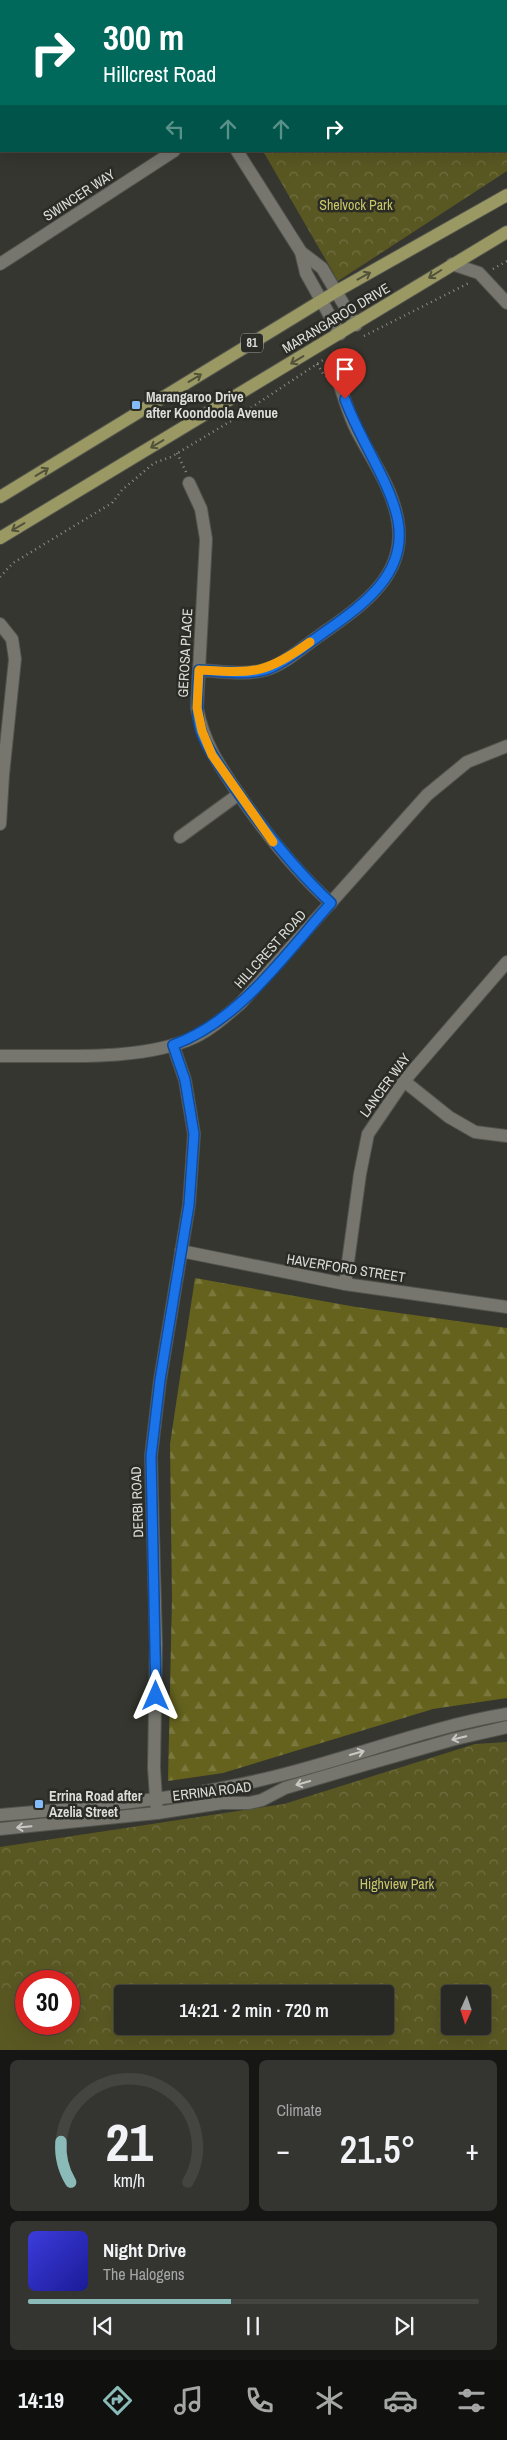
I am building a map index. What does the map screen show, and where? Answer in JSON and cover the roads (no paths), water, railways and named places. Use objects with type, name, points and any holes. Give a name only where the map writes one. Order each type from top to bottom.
[{"type":"main road","name":"MARANGAROO DRIVE","points":[[0,497],[321,300],[507,195]]},
{"type":"main road","name":"MARANGAROO DRIVE","points":[[0,538],[356,325],[452,264],[507,232]]},
{"type":"street","name":"SWINCER WAY","points":[[0,264],[172,152]]},
{"type":"street","points":[[238,152],[301,252],[306,273],[340,334]]},
{"type":"street","points":[[301,252],[322,268],[356,325]]},
{"type":"street","points":[[452,264],[483,276],[507,303]]},
{"type":"street","points":[[199,670],[243,672],[268,669],[289,658],[365,602],[384,582],[398,552],[398,522],[390,496],[355,426],[340,386]]},
{"type":"street","name":"GEROSA PLACE","points":[[189,483],[201,509],[206,539],[197,708],[202,731],[212,755],[266,835],[305,880],[331,903]]},
{"type":"street","points":[[0,624],[12,639],[15,660],[2,775],[0,824]]},
{"type":"street","name":"HILLCREST ROAD","points":[[0,1056],[147,1052],[196,1037],[220,1021],[241,1003],[427,795],[467,762],[507,746]]},
{"type":"street","points":[[180,836],[239,794]]},
{"type":"street","name":"LANCER WAY","points":[[345,1284],[360,1174],[368,1134],[404,1081],[507,962]]},
{"type":"street","name":"DERBI ROAD","points":[[157,1813],[155,1799],[156,1644],[151,1456],[160,1380],[189,1205],[194,1134],[185,1080],[173,1045]]},
{"type":"street","points":[[404,1081],[448,1117],[475,1132],[507,1136]]},
{"type":"street","name":"HAVERFORD STREET","points":[[181,1252],[345,1284],[507,1307]]},
{"type":"street","name":"ERRINA ROAD","points":[[0,1816],[155,1799],[222,1789],[278,1776],[454,1725],[507,1714]]},
{"type":"street","name":"ERRINA ROAD","points":[[0,1829],[157,1813],[222,1802],[262,1800],[285,1788],[455,1739],[507,1727]]},
{"type":"place","name":"Marangaroo Drive after Koondoola Avenue","points":[[136,405]]},
{"type":"place","name":"Errina Road after Azelia Street","points":[[39,1804]]},
{"type":"park label","name":"Shelvock Park","points":[[356,205]]},
{"type":"park label","name":"Highview Park","points":[[397,1884]]}]
